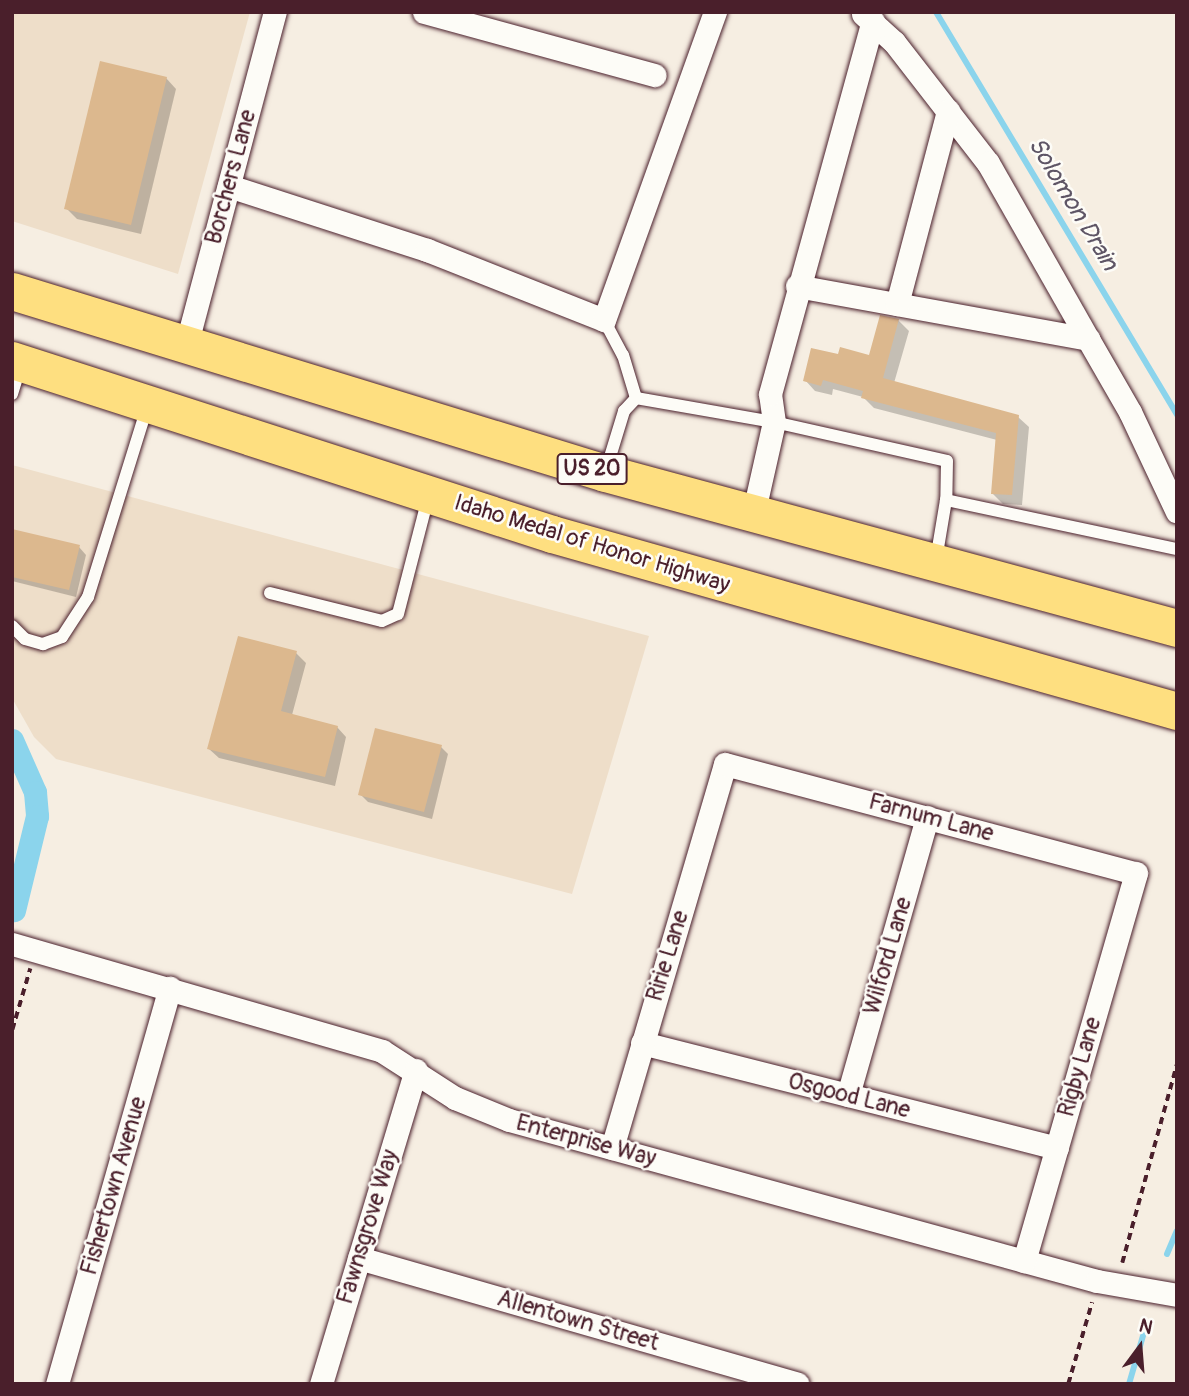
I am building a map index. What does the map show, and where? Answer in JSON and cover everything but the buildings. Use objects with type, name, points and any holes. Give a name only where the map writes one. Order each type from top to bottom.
[{"type":"main road","name":"US 20","points":[[12,291],[187,342],[605,474],[1177,628]]},
{"type":"main road","name":"Idaho Medal of Honor Highway","points":[[15,372],[148,403],[429,495],[703,579],[1177,711]]},
{"type":"street","name":"Borchers Lane","points":[[187,342],[275,12]]},
{"type":"street","points":[[424,12],[654,75]]},
{"type":"street","points":[[229,186],[427,250],[604,320],[715,12]]},
{"type":"street","points":[[867,17],[948,111],[988,163],[1130,412],[1177,512]]},
{"type":"street","points":[[753,515],[774,422],[770,394],[867,17]]},
{"type":"street","points":[[897,304],[948,111]]},
{"type":"street","points":[[797,286],[1088,339]]},
{"type":"street","name":"Farnum Lane","points":[[725,764],[1136,873]]},
{"type":"street","name":"Ririe Lane","points":[[612,1148],[725,764]]},
{"type":"street","name":"Wilford Lane","points":[[848,1096],[927,817]]},
{"type":"street","name":"Rigby Lane","points":[[1024,1261],[1136,873]]},
{"type":"street","name":"Enterprise Way","points":[[12,944],[382,1051],[416,1070],[455,1098],[509,1120],[1097,1281],[1177,1295]]},
{"type":"street","name":"Fishertown Avenue","points":[[57,1384],[170,988]]},
{"type":"street","name":"Osgood Lane","points":[[642,1043],[1057,1148]]},
{"type":"street","name":"Fawnsgrove Way","points":[[321,1384],[416,1070]]},
{"type":"street","name":"Allentown Street","points":[[359,1258],[797,1384]]},
{"type":"lane","points":[[604,320],[623,355],[636,398]]},
{"type":"lane","points":[[636,398],[774,422],[947,461],[946,500],[936,564]]},
{"type":"lane","points":[[605,474],[624,411],[636,398]]},
{"type":"lane","points":[[12,626],[25,639],[43,644],[62,637],[88,597],[148,403]]},
{"type":"lane","points":[[270,593],[382,621],[398,614],[429,495]]},
{"type":"lane","points":[[946,500],[1177,549]]},
{"type":"path","points":[[12,1030],[35,950]]},
{"type":"path","points":[[1122,1263],[1177,1063]]},
{"type":"path","points":[[1068,1384],[1092,1299]]},
{"type":"shaded area","points":[[12,12],[250,12],[178,274],[12,221]]},
{"type":"shaded area","points":[[12,465],[649,636],[572,894],[56,759],[34,737],[12,698]]},
{"type":"waterway","name":"Solomon Drain","points":[[936,12],[1177,415]]},
{"type":"waterway","points":[[12,740],[35,792],[37,816],[14,910]]},
{"type":"waterway","name":"Solomon Drain","points":[[1167,1254],[1177,1231]]},
{"type":"waterway","name":"Solomon Drain","points":[[1129,1384],[1145,1329]]}]
